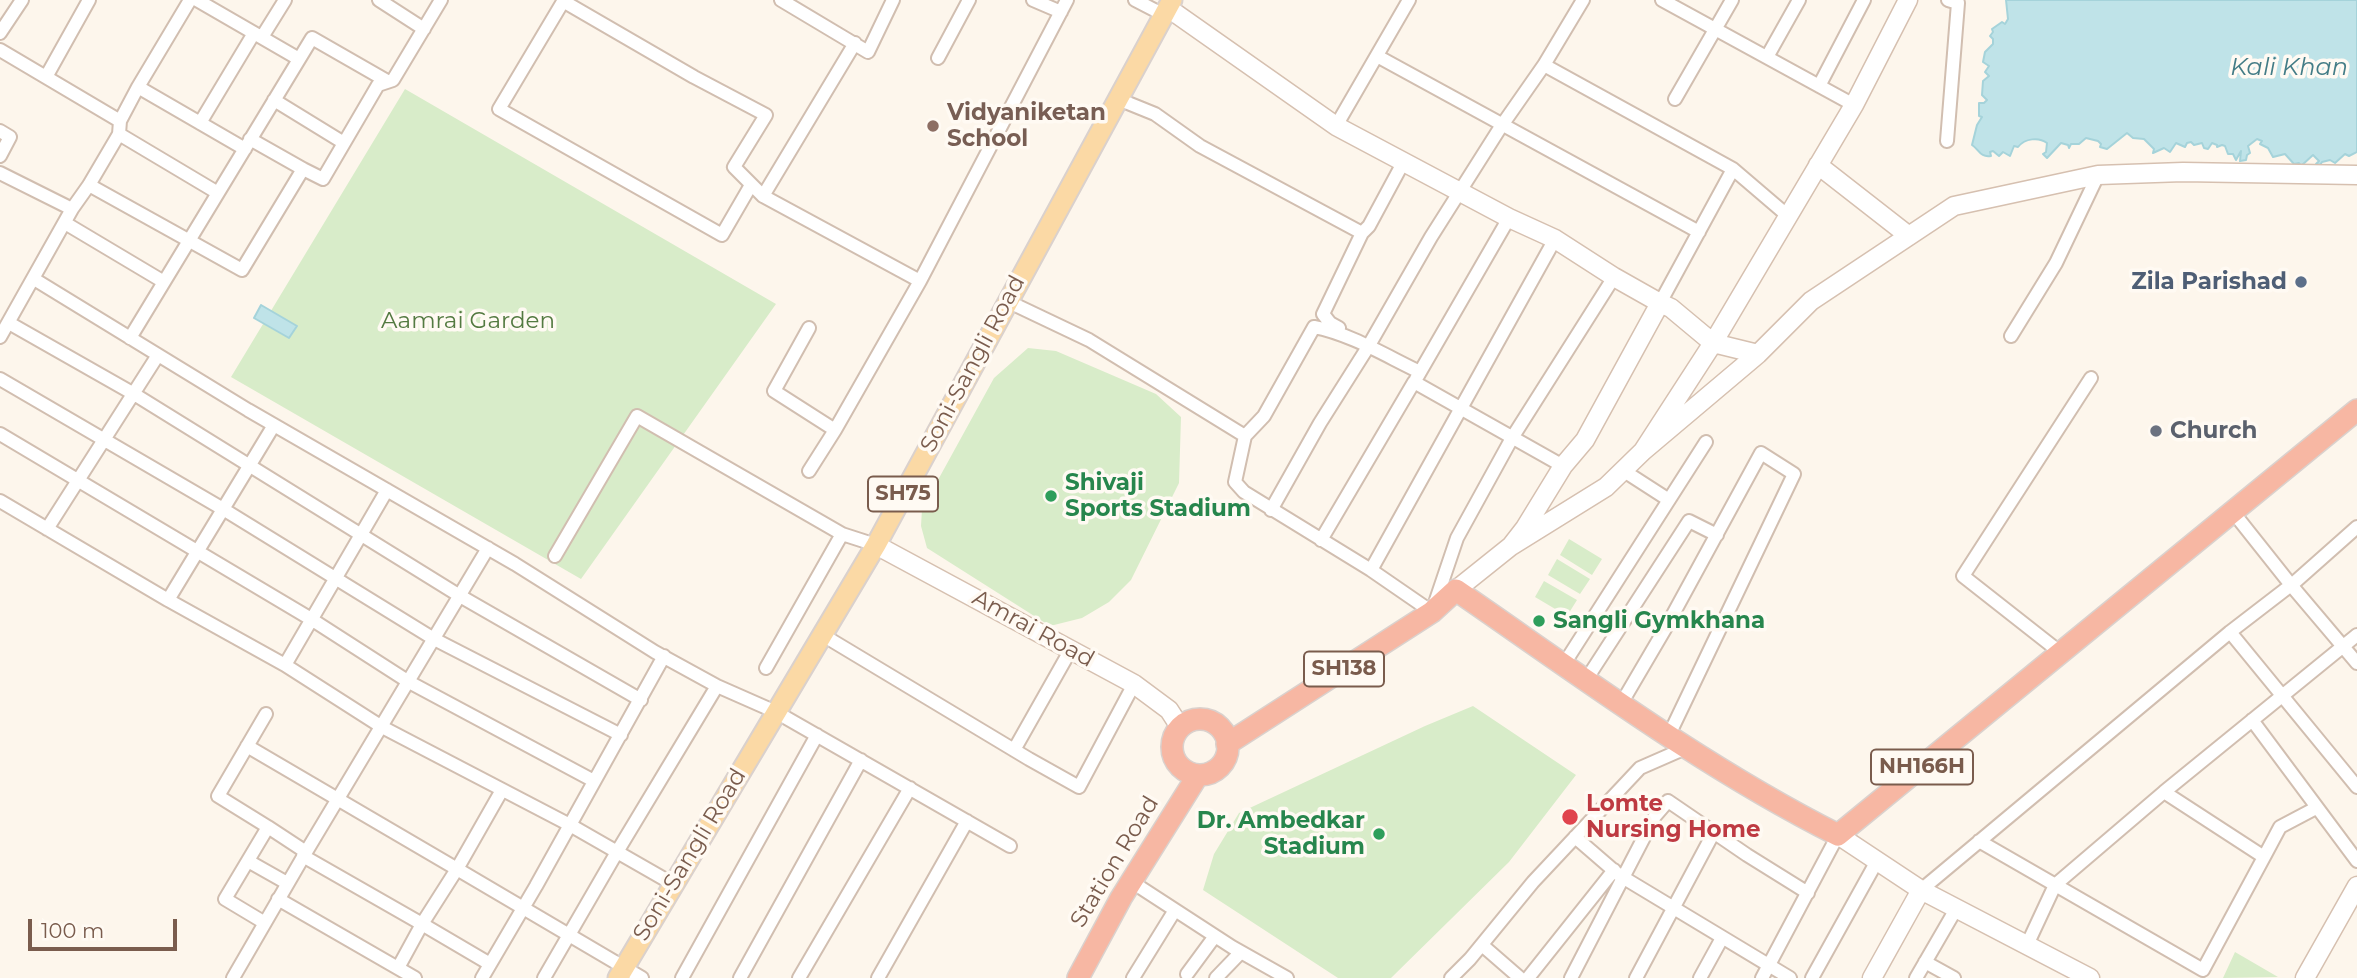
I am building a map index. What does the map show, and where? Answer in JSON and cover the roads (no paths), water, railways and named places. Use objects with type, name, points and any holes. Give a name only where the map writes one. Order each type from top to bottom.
[{"type":"highway","name":"NH166H","points":[[1838,835],[2357,410]]},
{"type":"highway","name":"SH138","points":[[1227,744],[1432,612],[1457,590]]},
{"type":"highway","points":[[1457,590],[1669,736],[1791,811],[1838,835]]},
{"type":"highway","points":[[1193,720],[1212,722],[1225,734],[1227,744],[1223,762],[1208,774],[1198,775],[1182,769],[1173,754],[1174,738],[1180,727],[1193,720]]},
{"type":"highway","name":"Station Road","points":[[1083,976],[1132,882],[1198,775]]},
{"type":"main road","points":[[1643,451],[1713,343],[1854,105],[1908,0]]},
{"type":"main road","name":"Soni-Sangli Road","points":[[621,972],[876,545],[1167,6]]},
{"type":"main road","points":[[1167,6],[1336,126],[1509,218],[1555,239],[1614,277],[1671,308],[1713,343],[1758,354]]},
{"type":"main road","points":[[1818,165],[1909,236]]},
{"type":"main road","points":[[1457,590],[1511,546],[1606,487],[1643,451],[1758,354],[1811,301],[1954,206],[2098,174],[2183,172],[2357,175]]},
{"type":"main road","points":[[1511,546],[1563,466],[1585,440],[1660,303]]},
{"type":"main road","name":"Amrai Road","points":[[876,545],[1134,684],[1169,710],[1180,727]]},
{"type":"main road","points":[[1838,835],[1921,890],[2090,978]]},
{"type":"main road","points":[[2305,978],[2357,886]]},
{"type":"main road","points":[[1872,978],[1921,890]]},
{"type":"street","points":[[0,33],[22,0]]},
{"type":"street","points":[[46,77],[89,0]]},
{"type":"street","points":[[0,337],[72,209],[89,185],[138,87],[190,0]]},
{"type":"street","points":[[197,0],[299,59]]},
{"type":"street","points":[[200,123],[258,35],[285,0]]},
{"type":"street","points":[[379,0],[424,29]]},
{"type":"street","points":[[138,87],[200,123],[323,179],[378,85],[393,80],[441,0]]},
{"type":"street","points":[[751,185],[722,235],[499,109],[564,0],[694,77],[766,115],[734,167],[763,196],[920,281]]},
{"type":"street","points":[[781,0],[868,51],[893,0]]},
{"type":"street","points":[[937,58],[969,0]]},
{"type":"street","points":[[809,471],[920,281],[1064,6],[1033,0]]},
{"type":"street","points":[[1135,0],[1167,6]]},
{"type":"street","points":[[1336,126],[1409,0]]},
{"type":"street","points":[[1271,510],[1320,422],[1368,347],[1431,237],[1503,123],[1544,65],[1583,0]]},
{"type":"street","points":[[1662,0],[1854,105]]},
{"type":"street","points":[[1675,99],[1732,0]]},
{"type":"street","points":[[1767,57],[1799,0]]},
{"type":"street","points":[[1818,86],[1864,0]]},
{"type":"street","points":[[1947,141],[1958,4],[1948,0]]},
{"type":"street","points":[[130,338],[312,38],[387,81]]},
{"type":"street","points":[[763,196],[855,43]]},
{"type":"street","points":[[0,50],[46,77],[218,193]]},
{"type":"street","points":[[1377,56],[1699,232]]},
{"type":"street","points":[[1544,65],[1733,169],[1788,216]]},
{"type":"street","points":[[1118,99],[1155,114],[1200,146],[1362,233]]},
{"type":"street","points":[[274,100],[344,143]]},
{"type":"street","points":[[0,131],[10,137],[0,156]]},
{"type":"street","points":[[1404,161],[1369,226],[1362,233],[1322,314],[1330,323],[1352,334],[1462,409],[1563,466]]},
{"type":"street","points":[[89,185],[242,270],[303,169]]},
{"type":"street","points":[[1660,303],[1733,169]]},
{"type":"street","points":[[0,173],[72,209]]},
{"type":"street","points":[[2011,336],[2056,263],[2098,174]]},
{"type":"street","points":[[1321,540],[1509,218]]},
{"type":"street","points":[[65,223],[164,282]]},
{"type":"street","points":[[1371,570],[1555,239]]},
{"type":"street","points":[[1368,347],[1324,328],[1314,327],[1264,416],[1245,436],[1236,481],[1244,492],[1371,570],[1432,612],[1457,538],[1512,438],[1614,277]]},
{"type":"street","points":[[34,279],[274,425],[488,548],[664,656],[717,686],[776,712],[1010,846]]},
{"type":"street","points":[[1007,301],[1089,340],[1245,436]]},
{"type":"street","points":[[9,323],[134,394],[460,596],[641,700]]},
{"type":"street","points":[[809,328],[774,391],[835,430]]},
{"type":"street","points":[[47,529],[158,355]]},
{"type":"street","points":[[2061,653],[1963,576],[2091,378]]},
{"type":"street","points":[[0,379],[223,509],[434,639],[621,735]]},
{"type":"street","points":[[555,556],[637,416],[842,534],[876,545]]},
{"type":"street","points":[[168,600],[274,425]]},
{"type":"street","points":[[0,434],[311,620],[409,682],[594,781]]},
{"type":"street","points":[[1564,664],[1706,442]]},
{"type":"street","points":[[1621,704],[1761,453],[1794,474],[1669,736]]},
{"type":"street","points":[[1624,471],[1669,500]]},
{"type":"street","points":[[285,666],[387,490]]},
{"type":"street","points":[[0,501],[285,666],[382,727],[570,825],[673,884]]},
{"type":"street","points":[[2233,512],[2291,586],[2357,663]]},
{"type":"street","points":[[1586,680],[1689,521],[1717,535]]},
{"type":"street","points":[[1921,890],[2230,632],[2291,586],[2357,527]]},
{"type":"street","points":[[766,668],[842,534]]},
{"type":"street","points":[[233,978],[488,548]]},
{"type":"street","points":[[2230,632],[2357,787]]},
{"type":"street","points":[[821,634],[1079,787],[1134,684]]},
{"type":"street","points":[[2027,945],[2055,885],[2164,792],[2357,635]]},
{"type":"street","points":[[1014,750],[1070,651]]},
{"type":"street","points":[[482,978],[664,656]]},
{"type":"street","points":[[544,978],[717,686]]},
{"type":"street","points":[[266,714],[218,796],[305,854],[490,964]]},
{"type":"street","points":[[2252,720],[2357,861]]},
{"type":"street","points":[[682,978],[817,735]]},
{"type":"street","points":[[247,746],[569,935],[621,972],[642,978]]},
{"type":"street","points":[[1451,978],[1482,945],[1533,882],[1640,768],[1688,747]]},
{"type":"street","points":[[740,978],[861,760]]},
{"type":"street","points":[[799,978],[910,788]]},
{"type":"street","points":[[398,968],[502,790]]},
{"type":"street","points":[[2164,792],[2264,857]]},
{"type":"street","points":[[1571,978],[1619,874],[1655,816],[1668,801],[1808,893]]},
{"type":"street","points":[[1979,841],[2203,970],[2280,827],[2316,808]]},
{"type":"street","points":[[878,978],[967,821]]},
{"type":"street","points":[[265,923],[225,899],[268,827]]},
{"type":"street","points":[[1636,978],[1714,832]]},
{"type":"street","points":[[1762,978],[1838,835]]},
{"type":"street","points":[[1575,837],[1619,874],[1790,978]]},
{"type":"street","points":[[248,860],[287,883]]},
{"type":"street","points":[[1812,978],[1877,861]]},
{"type":"street","points":[[1528,978],[1619,874]]},
{"type":"street","points":[[1132,882],[1241,952],[1287,978]]},
{"type":"street","points":[[278,899],[415,978]]},
{"type":"street","points":[[1916,978],[1956,909]]},
{"type":"street","points":[[1133,978],[1175,910]]},
{"type":"street","points":[[1187,974],[1216,936]]},
{"type":"street","points":[[1699,978],[1722,938]]},
{"type":"street","points":[[1482,945],[1520,978]]},
{"type":"street","points":[[1216,978],[1241,952]]},
{"type":"street","points":[[1926,962],[1954,978]]},
{"type":"water","name":"Kali Khan","points":[[2006,0],[2357,0],[2357,152],[2349,156],[2345,154],[2335,163],[2330,160],[2320,165],[2316,164],[2319,161],[2313,155],[2301,166],[2299,163],[2294,164],[2285,154],[2273,157],[2268,148],[2260,144],[2262,141],[2257,139],[2248,146],[2250,153],[2246,160],[2240,161],[2241,151],[2236,160],[2233,154],[2228,154],[2225,146],[2217,147],[2212,143],[2208,149],[2204,148],[2202,143],[2194,145],[2191,142],[2185,147],[2176,143],[2170,152],[2164,148],[2153,153],[2154,149],[2144,139],[2133,138],[2127,133],[2107,149],[2100,147],[2098,141],[2086,138],[2079,144],[2071,144],[2069,148],[2061,143],[2047,158],[2043,154],[2046,152],[2047,143],[2032,139],[2018,147],[2014,146],[2010,156],[2003,152],[1999,156],[1993,151],[1990,152],[1991,156],[1984,156],[1972,145],[1982,117],[1979,116],[1979,103],[1987,100],[1982,95],[1983,81],[1989,76],[1985,72],[1989,66],[1983,62],[1985,52],[1993,44],[1990,36],[1992,29],[2002,22],[2005,24],[2008,19]]},
{"type":"water","points":[[261,305],[297,326],[289,338],[254,318]]},
{"type":"place","name":"Vidyaniketan School","points":[[933,126]]},
{"type":"place","name":"Zila Parishad","points":[[2301,282]]},
{"type":"place","name":"Church","points":[[2156,431]]},
{"type":"place","name":"Shivaji Sports Stadium","points":[[1051,496]]},
{"type":"place","name":"Sangli Gymkhana","points":[[1539,621]]},
{"type":"place","name":"Lomte Nursing Home","points":[[1570,817]]},
{"type":"place","name":"Dr. Ambedkar Stadium","points":[[1379,834]]},
{"type":"park label","name":"Aamrai Garden","points":[[468,321]]}]
